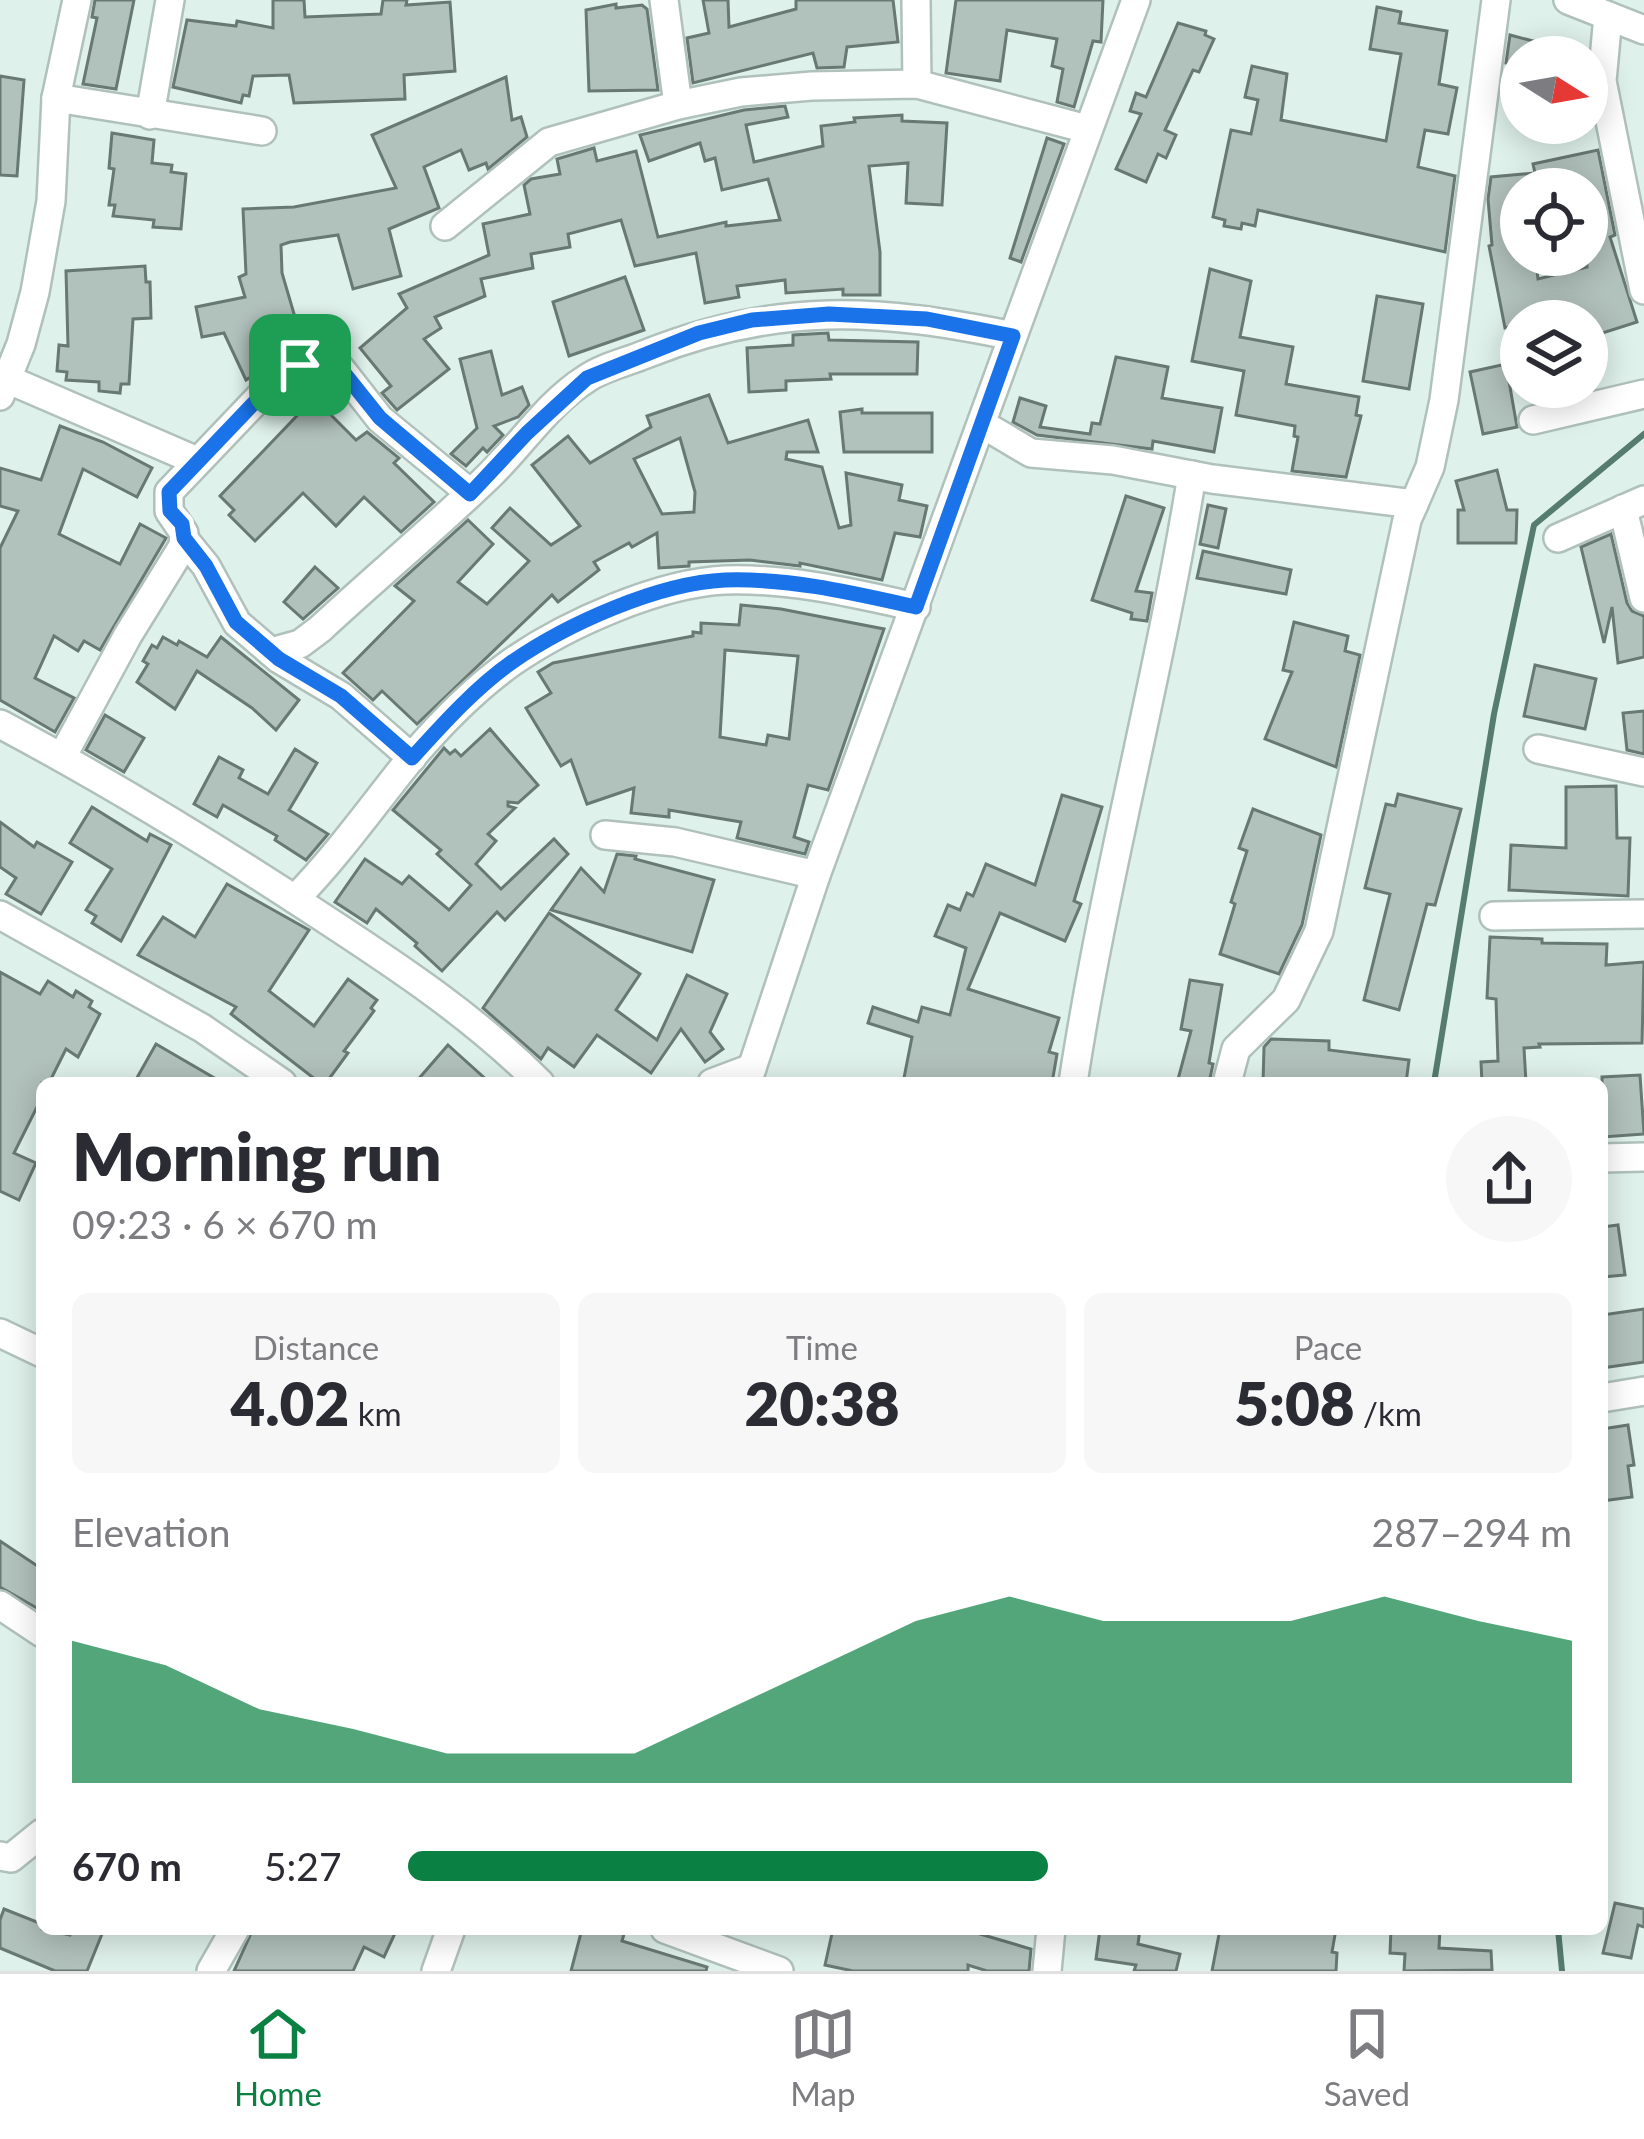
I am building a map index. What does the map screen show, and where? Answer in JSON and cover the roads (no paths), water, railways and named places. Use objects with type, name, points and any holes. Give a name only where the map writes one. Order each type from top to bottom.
[{"type":"street","points":[[77,0],[56,98],[47,224],[35,292],[5,376],[197,460]]},
{"type":"street","points":[[151,115],[170,0]]},
{"type":"street","points":[[664,0],[678,105]]},
{"type":"street","points":[[916,0],[917,84]]},
{"type":"street","points":[[749,1075],[816,875],[1136,0]]},
{"type":"street","points":[[1229,1077],[1236,1049],[1286,1000],[1319,931],[1407,520],[1430,467],[1444,400],[1496,0]]},
{"type":"street","points":[[1568,0],[1644,30]]},
{"type":"street","points":[[1607,16],[1601,81],[1644,290]]},
{"type":"street","points":[[446,226],[549,142],[741,92],[917,84],[1087,129]]},
{"type":"street","points":[[56,98],[262,131]]},
{"type":"street","points":[[271,652],[300,644],[320,629],[470,494],[587,378],[699,333],[752,320],[889,314],[1013,336]]},
{"type":"street","points":[[62,757],[183,546],[182,524],[170,511],[167,499],[197,460],[272,384],[300,365],[322,362],[340,368],[380,418],[470,494]]},
{"type":"street","points":[[1533,420],[1644,394]]},
{"type":"street","points":[[982,424],[1031,453],[1113,460],[1192,476],[1414,504]]},
{"type":"street","points":[[1074,1077],[1109,885],[1172,601],[1192,476]]},
{"type":"street","points":[[1558,538],[1634,504],[1644,598]]},
{"type":"street","points":[[184,538],[206,566],[236,622],[271,652],[341,696],[412,758]]},
{"type":"street","points":[[295,899],[412,758],[512,663],[575,628],[653,593],[726,580],[822,586],[916,607]]},
{"type":"street","points":[[0,724],[227,854],[440,994],[533,1077]]},
{"type":"street","points":[[1538,749],[1644,772]]},
{"type":"street","points":[[605,835],[675,842],[816,875]]},
{"type":"street","points":[[1494,916],[1644,914]]},
{"type":"street","points":[[0,915],[202,1028],[273,1077]]},
{"type":"street","points":[[1608,1158],[1644,1157]]},
{"type":"street","points":[[0,1333],[36,1350]]},
{"type":"street","points":[[1608,1397],[1644,1391]]},
{"type":"street","points":[[0,1605],[36,1629]]},
{"type":"street","points":[[0,1856],[11,1858],[36,1838]]},
{"type":"street","points":[[211,1971],[232,1935]]},
{"type":"street","points":[[436,1971],[450,1935]]},
{"type":"street","points":[[681,1935],[779,1971]]},
{"type":"street","points":[[1047,1971],[1050,1935]]},
{"type":"waterway","points":[[1435,1077],[1494,714],[1534,525],[1644,434]]},
{"type":"waterway","points":[[1559,1935],[1562,1971]]}]
